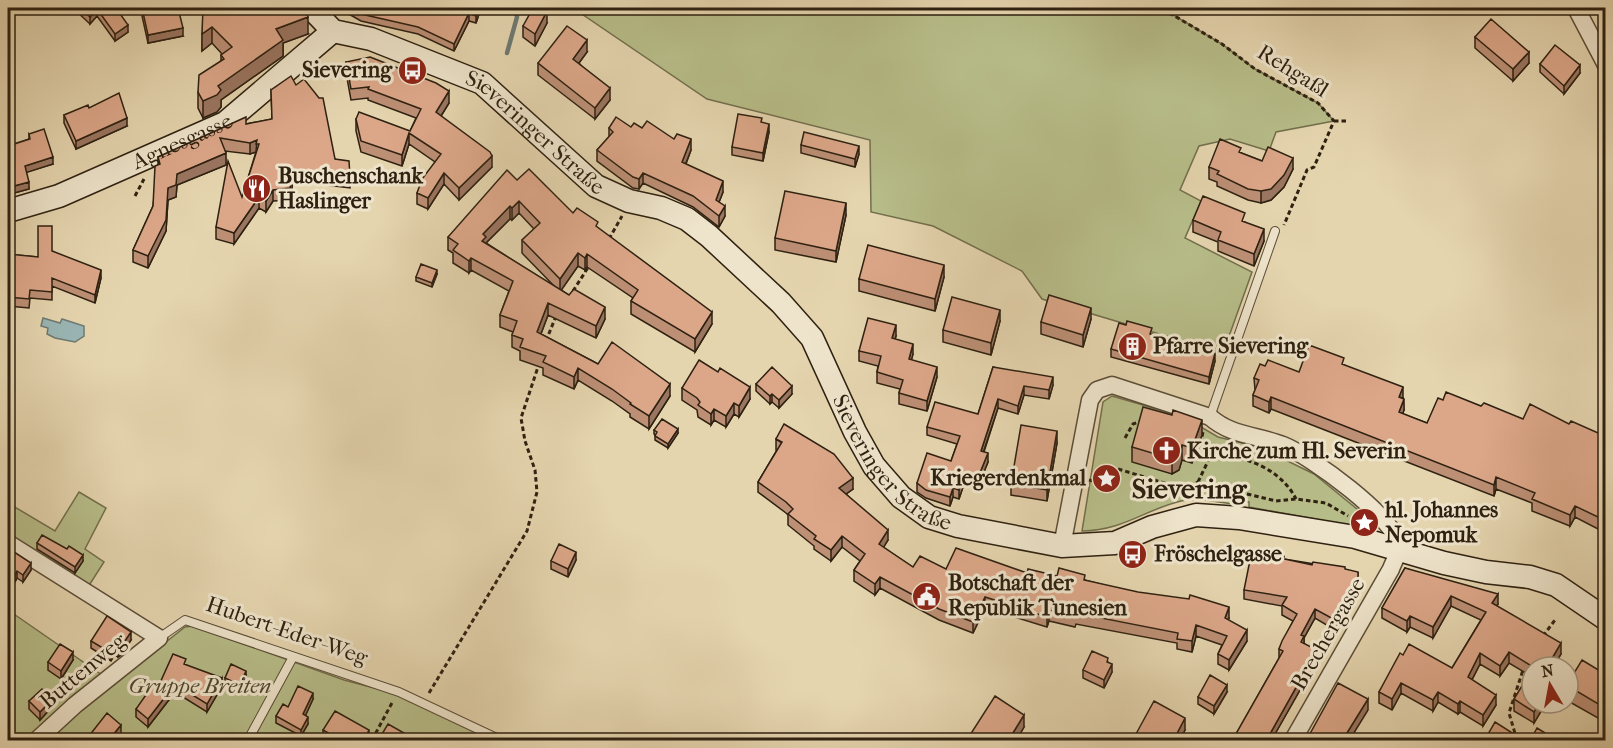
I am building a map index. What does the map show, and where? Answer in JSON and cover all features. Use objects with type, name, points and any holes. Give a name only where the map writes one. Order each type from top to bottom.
[{"type":"main road","points":[[311,8],[333,31]]},
{"type":"main road","name":"Sieveringer Straße","points":[[333,31],[371,39],[482,83],[596,186],[629,201],[661,208],[687,219],[709,236],[781,303],[812,338],[855,432],[874,466],[901,496],[929,517],[958,526],[1062,546],[1115,543],[1152,527],[1196,515],[1239,518],[1355,537],[1444,563],[1486,572],[1530,577],[1556,585],[1605,619]]},
{"type":"main road","name":"Agnesgasse","points":[[8,212],[59,196],[225,123],[333,31]]},
{"type":"street","points":[[1576,8],[1605,65]]},
{"type":"street","points":[[1062,546],[1090,400],[1097,390],[1112,385],[1210,417],[1222,428],[1283,445],[1324,470],[1384,517],[1394,531],[1399,548]]},
{"type":"street","points":[[8,543],[159,638]]},
{"type":"street","name":"Brechergasse","points":[[1293,741],[1391,569],[1399,548]]},
{"type":"street","name":"Buttenweg","points":[[37,741],[75,705],[159,638]]},
{"type":"lane","points":[[1210,417],[1278,232]]},
{"type":"lane","name":"Hubert-Eder-Weg","points":[[159,638],[185,620],[399,692],[501,741]]},
{"type":"lane","points":[[248,741],[294,657]]},
{"type":"path","name":"Rehgaßl","points":[[1155,8],[1183,21],[1222,44],[1255,69],[1318,103],[1334,120],[1314,167],[1307,170],[1278,232]]},
{"type":"path","points":[[1334,120],[1347,121]]},
{"type":"path","points":[[135,196],[148,169]]},
{"type":"path","points":[[603,246],[614,233],[629,201]]},
{"type":"path","points":[[571,294],[593,261]]},
{"type":"path","points":[[546,342],[558,313]]},
{"type":"path","points":[[423,702],[527,531],[537,492],[535,470],[525,441],[521,418],[540,362]]},
{"type":"path","points":[[1125,438],[1133,424],[1147,418]]},
{"type":"path","points":[[1118,469],[1184,489],[1198,482],[1210,457],[1208,446],[1201,442],[1204,432],[1192,429]]},
{"type":"path","points":[[1210,457],[1228,455],[1248,460],[1289,486],[1296,499]]},
{"type":"path","points":[[1087,480],[1111,485]]},
{"type":"path","points":[[1198,482],[1276,501],[1296,499],[1326,503],[1347,515],[1353,524]]},
{"type":"path","points":[[1184,489],[1185,495]]},
{"type":"path","points":[[1542,638],[1555,620]]},
{"type":"path","points":[[1517,741],[1509,713],[1520,674]]},
{"type":"path","points":[[372,741],[399,692]]},
{"type":"green space","points":[[573,8],[1166,8],[1165,10],[1222,44],[1255,69],[1318,103],[1334,121],[1276,132],[1269,151],[1230,139],[1199,146],[1180,190],[1201,201],[1185,238],[1252,272],[1223,353],[1042,299],[1022,271],[933,226],[871,212],[870,140],[707,99]]},
{"type":"green space","points":[[1112,396],[1184,417],[1218,437],[1259,447],[1314,474],[1373,522],[1369,529],[1249,507],[1249,502],[1234,500],[1233,504],[1194,500],[1168,505],[1110,527],[1082,531],[1103,402]]},
{"type":"green space","points":[[79,492],[106,508],[85,549],[104,562],[88,587],[8,553],[8,503],[55,531]]},
{"type":"green space","points":[[8,610],[102,675],[29,740],[12,740],[8,735]]},
{"type":"green space","name":"Gruppe Breiten","points":[[193,626],[344,680],[397,694],[491,740],[46,740],[71,717],[185,627]]},
{"type":"water","points":[[43,318],[60,323],[62,319],[84,326],[84,336],[75,342],[55,338],[47,334],[48,328],[41,326]]},
{"type":"building","points":[[80,8],[116,8],[128,25],[115,34],[97,9],[90,17]]},
{"type":"building","points":[[142,8],[178,8],[183,28],[148,35]]},
{"type":"building","points":[[203,8],[304,8],[308,17],[276,29],[283,40],[218,86],[221,90],[217,95],[203,101],[198,92],[199,75],[224,59],[221,55],[232,47],[212,27],[202,34]]},
{"type":"building","points":[[350,8],[479,8],[476,16],[469,13],[454,44],[418,27],[361,14]]},
{"type":"building","points":[[533,8],[547,11],[535,34],[523,26]]},
{"type":"building","points":[[1491,19],[1529,52],[1513,69],[1475,37]]},
{"type":"building","points":[[567,26],[587,40],[573,59],[610,88],[595,108],[538,63]]},
{"type":"building","points":[[1555,45],[1580,65],[1564,86],[1540,64]]},
{"type":"building","points":[[370,57],[436,83],[449,91],[436,112],[490,152],[492,156],[459,188],[444,173],[428,198],[417,193],[422,179],[441,154],[409,133],[402,155],[361,141],[356,119],[359,112],[410,131],[421,109],[368,89],[369,87],[351,89],[346,62]]},
{"type":"building","points":[[291,76],[296,85],[304,79],[319,98],[323,98],[335,159],[349,161],[350,176],[293,170],[290,188],[273,190],[266,201],[259,197],[234,233],[216,227],[228,161],[242,197],[259,144],[256,144],[257,140],[250,143],[220,138],[226,153],[177,174],[176,185],[168,188],[166,220],[148,256],[133,250],[153,206],[155,166],[160,164],[158,157],[246,117],[246,124],[272,119],[271,90]]},
{"type":"building","points":[[119,93],[127,118],[76,141],[64,115],[88,105],[89,108]]},
{"type":"building","points":[[738,114],[762,118],[761,122],[769,124],[763,153],[732,147]]},
{"type":"building","points":[[616,117],[631,127],[634,123],[642,128],[647,121],[674,139],[677,134],[691,139],[682,162],[723,181],[716,200],[725,206],[719,216],[693,196],[643,173],[639,179],[633,177],[597,150],[613,132],[609,128]]},
{"type":"building","points":[[44,129],[53,157],[25,166],[29,182],[14,186],[8,163],[8,146],[30,139],[29,134]]},
{"type":"building","points":[[804,132],[859,146],[855,159],[801,145]]},
{"type":"building","points":[[1220,139],[1241,148],[1239,152],[1262,161],[1268,147],[1293,158],[1284,175],[1271,189],[1261,191],[1248,189],[1217,174],[1219,171],[1209,167]]},
{"type":"building","points":[[529,169],[573,213],[577,208],[598,222],[596,226],[712,312],[695,339],[631,301],[638,290],[587,254],[585,258],[578,253],[560,279],[522,240],[540,223],[519,201],[512,208],[510,206],[483,234],[486,237],[482,241],[569,295],[574,289],[605,307],[596,326],[548,303],[537,332],[598,364],[612,342],[670,384],[649,416],[578,368],[574,377],[543,362],[546,356],[520,347],[523,339],[512,335],[517,321],[500,315],[513,281],[471,258],[469,261],[453,250],[458,244],[448,237],[507,170],[517,180]]},
{"type":"building","points":[[785,191],[846,203],[836,251],[775,238]]},
{"type":"building","points":[[1203,196],[1245,213],[1242,221],[1264,229],[1254,254],[1218,240],[1221,232],[1193,220]]},
{"type":"building","points":[[38,226],[52,226],[52,251],[101,270],[95,295],[52,278],[52,292],[30,290],[29,299],[8,297],[8,254],[38,257]]},
{"type":"building","points":[[868,245],[944,265],[935,299],[859,279]]},
{"type":"building","points":[[421,264],[437,270],[432,283],[416,277]]},
{"type":"building","points":[[1049,295],[1091,308],[1083,335],[1041,322]]},
{"type":"building","points":[[952,297],[1000,310],[991,343],[943,330]]},
{"type":"building","points":[[868,318],[896,325],[892,338],[913,344],[909,359],[937,367],[927,401],[899,393],[903,380],[877,372],[881,356],[859,351]]},
{"type":"building","points":[[1127,321],[1152,328],[1150,334],[1215,353],[1209,377],[1111,349],[1119,323],[1126,325]]},
{"type":"building","points":[[1309,345],[1344,358],[1342,364],[1403,387],[1399,397],[1404,399],[1399,412],[1427,423],[1438,398],[1443,400],[1446,392],[1481,406],[1484,403],[1523,419],[1530,404],[1569,424],[1571,421],[1605,436],[1605,519],[1602,515],[1600,518],[1575,506],[1570,515],[1532,499],[1535,493],[1496,477],[1494,485],[1271,397],[1269,402],[1253,395],[1259,380],[1254,378],[1260,364],[1265,366],[1268,360],[1299,372]]},
{"type":"building","points":[[699,360],[718,372],[720,368],[750,387],[739,406],[734,403],[726,416],[714,409],[711,414],[698,405],[700,402],[697,398],[682,388]]},
{"type":"building","points":[[772,367],[792,386],[779,400],[772,394],[770,396],[756,384]]},
{"type":"building","points":[[993,367],[1053,377],[1049,390],[1024,386],[1018,406],[998,399],[981,451],[988,453],[977,480],[964,475],[959,490],[953,488],[950,497],[926,490],[917,483],[927,453],[951,461],[960,436],[927,427],[935,402],[978,414]]},
{"type":"building","points":[[1143,407],[1172,415],[1173,410],[1202,420],[1192,448],[1182,445],[1179,455],[1172,459],[1132,447]]},
{"type":"building","points":[[662,419],[678,429],[668,444],[655,436],[657,432],[654,430]]},
{"type":"building","points":[[784,424],[834,454],[853,478],[839,488],[888,530],[879,544],[913,567],[920,556],[946,569],[956,548],[1027,573],[1028,569],[1057,576],[1059,568],[1085,575],[1084,580],[1138,592],[1189,599],[1190,595],[1229,607],[1225,618],[1247,630],[1229,660],[1218,654],[1227,636],[1196,625],[1192,641],[1177,639],[1178,633],[1076,613],[1075,616],[1049,610],[1047,617],[985,597],[973,622],[939,609],[880,577],[875,584],[854,570],[865,554],[842,536],[831,550],[814,539],[816,536],[788,514],[793,509],[758,482],[782,442],[776,439]]},
{"type":"building","points":[[1021,425],[1057,431],[1047,490],[1011,484]]},
{"type":"building","points":[[8,483],[13,487],[8,497]]},
{"type":"building","points":[[42,535],[67,549],[69,546],[83,555],[75,567],[37,543]]},
{"type":"building","points":[[559,544],[576,552],[568,569],[551,561]]},
{"type":"building","points":[[8,548],[31,563],[23,575],[17,571],[15,575],[8,570]]},
{"type":"building","points":[[1252,550],[1284,556],[1284,559],[1312,565],[1313,562],[1345,567],[1345,569],[1358,572],[1358,580],[1335,620],[1315,609],[1301,635],[1304,636],[1301,642],[1317,650],[1266,741],[1232,741],[1283,651],[1279,649],[1282,641],[1297,614],[1282,605],[1287,597],[1244,590]]},
{"type":"building","points":[[1405,568],[1498,594],[1492,603],[1561,643],[1554,655],[1520,655],[1520,659],[1509,652],[1500,666],[1480,653],[1468,677],[1496,695],[1483,715],[1460,701],[1458,704],[1438,692],[1433,700],[1401,683],[1392,699],[1379,692],[1400,653],[1403,655],[1409,644],[1452,668],[1486,612],[1451,596],[1433,627],[1410,616],[1407,621],[1382,608]]},
{"type":"building","points":[[107,616],[131,632],[121,647],[118,649],[114,647],[111,653],[91,641]]},
{"type":"building","points":[[60,644],[73,652],[61,671],[48,662]]},
{"type":"building","points":[[1092,651],[1108,658],[1107,662],[1112,664],[1104,680],[1083,670]]},
{"type":"building","points":[[173,654],[186,659],[184,664],[222,678],[207,704],[175,684],[148,719],[136,709],[155,682],[159,685]]},
{"type":"building","points":[[1582,660],[1605,674],[1605,708],[1580,693]]},
{"type":"building","points":[[231,664],[246,671],[240,685],[225,678]]},
{"type":"building","points":[[1210,675],[1227,685],[1214,706],[1198,697]]},
{"type":"building","points":[[1338,683],[1368,699],[1342,741],[1306,741]]},
{"type":"building","points":[[298,686],[313,693],[303,714],[308,717],[301,730],[276,716],[283,704],[288,707]]},
{"type":"building","points":[[42,689],[53,699],[40,712],[29,701]]},
{"type":"building","points":[[1520,689],[1520,703],[1514,699]]},
{"type":"building","points":[[995,696],[1024,715],[1008,741],[979,741],[970,735]]},
{"type":"building","points":[[1154,701],[1185,718],[1173,741],[1147,741],[1136,734]]},
{"type":"building","points":[[335,711],[369,730],[363,741],[342,741],[323,730]]},
{"type":"building","points":[[107,713],[121,725],[108,741],[85,741]]},
{"type":"building","points":[[1495,722],[1525,741],[1484,741]]},
{"type":"building","points":[[388,724],[418,741],[393,741],[382,734]]},
{"type":"building","points":[[1537,728],[1558,741],[1530,741]]},
{"type":"waterway","points":[[507,53],[517,17],[515,8]]},
{"type":"place","name":"Sievering","points":[[413,70]]},
{"type":"place","name":"Buschenschank Haslinger","points":[[257,189]]},
{"type":"place","name":"Pfarre Sievering","points":[[1132,346]]},
{"type":"place","name":"Kirche zum Hl. Severin","points":[[1166,451]]},
{"type":"place","name":"Kriegerdenkmal","points":[[1107,478]]},
{"type":"place","name":"hl. Johannes Nepomuk","points":[[1364,523]]},
{"type":"place","name":"Fröschelgasse","points":[[1133,554]]},
{"type":"place","name":"Botschaft der Republik Tunesien","points":[[927,596]]},
{"type":"district","name":"Sievering","points":[[1189,488]]}]
